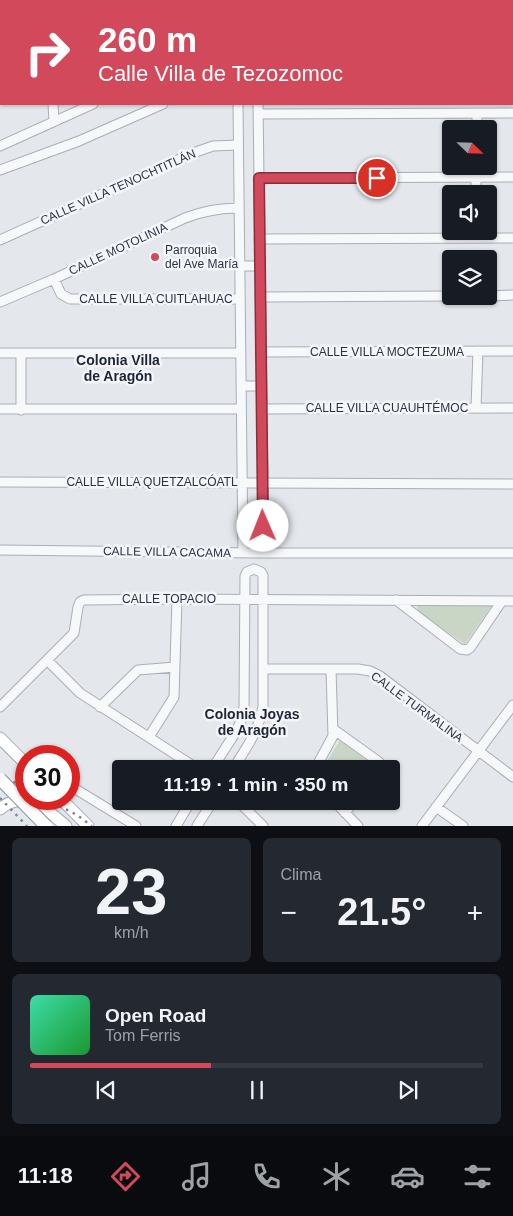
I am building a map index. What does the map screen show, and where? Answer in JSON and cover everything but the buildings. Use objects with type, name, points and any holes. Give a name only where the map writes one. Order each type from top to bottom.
[{"type":"highway","points":[[0,779],[46,826]]},
{"type":"main road","points":[[0,738],[15,753]]},
{"type":"main road","points":[[0,809],[14,802],[34,802],[45,808],[66,826]]},
{"type":"main road","points":[[72,810],[88,826]]},
{"type":"street","points":[[53,105],[54,121]]},
{"type":"street","points":[[2,143],[91,105]]},
{"type":"street","points":[[0,170],[79,141],[161,105]]},
{"type":"street","points":[[238,105],[243,552]]},
{"type":"street","points":[[258,105],[264,553]]},
{"type":"street","points":[[478,113],[478,120]]},
{"type":"street","points":[[258,114],[513,113]]},
{"type":"street","name":"CALLE VILLA TENOCHTITLÁN","points":[[0,240],[193,152],[213,146],[238,145]]},
{"type":"street","points":[[476,177],[476,185]]},
{"type":"street","points":[[259,178],[513,177]]},
{"type":"street","name":"CALLE MOTOLINIA","points":[[0,302],[194,214],[219,208],[239,208]]},
{"type":"street","points":[[260,239],[442,236]]},
{"type":"street","points":[[497,237],[513,238]]},
{"type":"street","points":[[240,266],[260,266]]},
{"type":"street","name":"CALLE VILLA CUITLAHUAC","points":[[54,279],[61,294],[70,299],[240,299]]},
{"type":"street","points":[[260,297],[442,296]]},
{"type":"street","points":[[497,296],[513,296]]},
{"type":"street","points":[[476,408],[478,351]]},
{"type":"street","name":"CALLE VILLA MOCTEZUMA","points":[[261,352],[513,351]]},
{"type":"street","points":[[0,353],[240,353]]},
{"type":"street","points":[[21,354],[22,410]]},
{"type":"street","points":[[241,386],[262,386]]},
{"type":"street","name":"CALLE VILLA CUAUHTÉMOC","points":[[262,408],[513,408]]},
{"type":"street","points":[[0,409],[241,409]]},
{"type":"street","name":"CALLE VILLA QUETZALCÓATL","points":[[0,482],[513,484]]},
{"type":"street","name":"CALLE VILLA CACAMA","points":[[0,550],[513,553]]},
{"type":"street","points":[[218,760],[242,718],[244,707],[245,576],[254,569],[263,575],[263,707],[259,725],[239,760]]},
{"type":"street","points":[[149,737],[174,697],[177,598]]},
{"type":"street","name":"CALLE TOPACIO","points":[[0,707],[74,633],[78,607],[82,600],[177,598],[513,601]]},
{"type":"street","points":[[396,600],[460,649],[464,650],[470,648],[502,601]]},
{"type":"street","points":[[46,660],[80,693],[184,760]]},
{"type":"street","points":[[100,707],[139,669],[174,668]]},
{"type":"street","name":"CALLE TURMALINA","points":[[263,669],[358,669],[370,671],[380,676],[513,776]]},
{"type":"street","points":[[320,760],[332,740],[331,669]]},
{"type":"street","points":[[422,826],[513,705]]},
{"type":"street","points":[[244,707],[263,707]]},
{"type":"street","points":[[333,730],[376,760]]},
{"type":"street","points":[[80,793],[136,826]]},
{"type":"street","points":[[436,807],[463,826]]},
{"type":"street","points":[[176,826],[186,810]]},
{"type":"street","points":[[197,826],[207,810]]},
{"type":"street","points":[[247,810],[263,826]]},
{"type":"street","points":[[342,810],[358,826]]},
{"type":"green space","points":[[422,603],[493,604],[465,644],[418,613],[417,607]]},
{"type":"green space","points":[[340,740],[366,760],[328,760]]},
{"type":"railway","points":[[0,775],[15,782]]},
{"type":"railway","points":[[0,798],[27,826]]},
{"type":"railway","points":[[67,810],[92,826]]},
{"type":"place","name":"Parroquia del Ave María","points":[[155,257]]},
{"type":"district","name":"Colonia Villa de Aragón","points":[[118,368]]},
{"type":"district","name":"Colonia Joyas de Aragón","points":[[252,722]]},
{"type":"route","points":[[263,526],[259,178],[377,178]]}]
